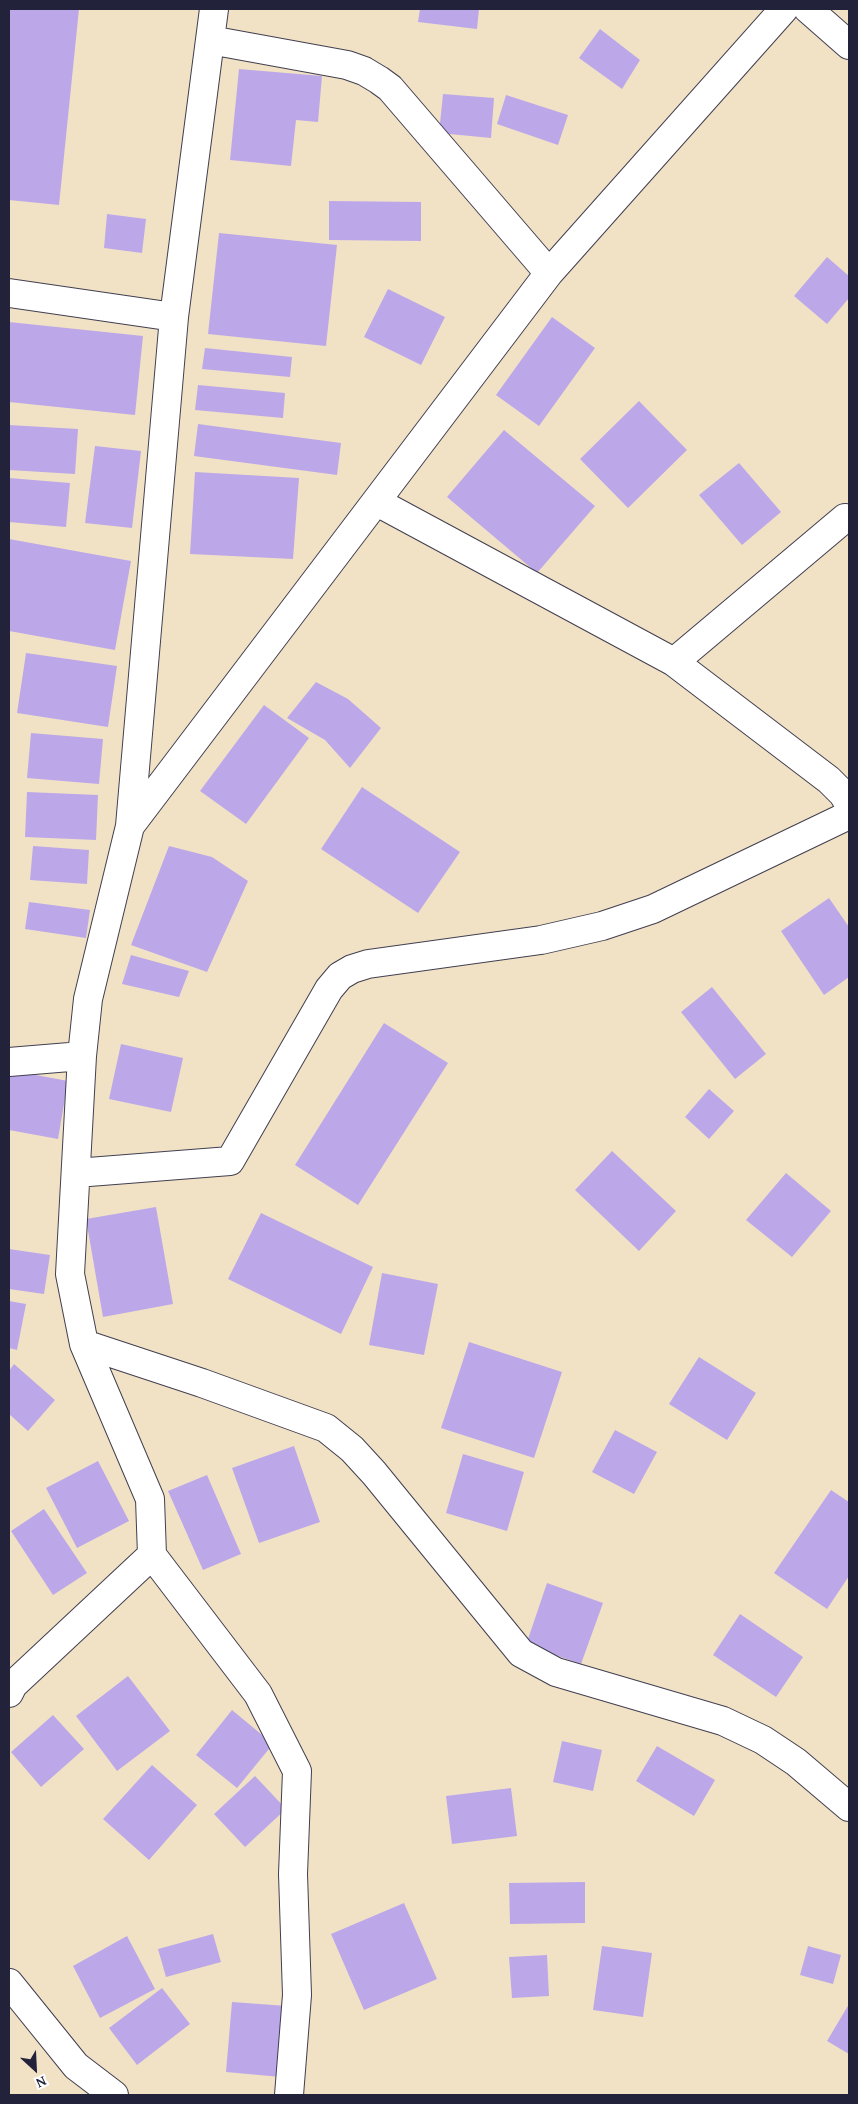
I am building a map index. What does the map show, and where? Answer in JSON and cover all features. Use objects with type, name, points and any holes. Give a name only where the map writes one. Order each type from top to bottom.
[{"type":"street","points":[[214,9],[174,317],[130,826],[88,999],[82,1056],[70,1274],[84,1344],[150,1499],[152,1555],[258,1694],[297,1771],[293,1874],[297,1995],[289,2095]]},
{"type":"street","points":[[130,826],[549,273],[784,9]]},
{"type":"street","points":[[808,9],[849,45]]},
{"type":"street","points":[[210,40],[347,65],[364,70],[379,80],[399,99],[549,273]]},
{"type":"street","points":[[9,294],[174,317]]},
{"type":"street","points":[[377,502],[674,662],[829,780],[843,794],[849,804]]},
{"type":"street","points":[[674,662],[845,518]]},
{"type":"street","points":[[76,1173],[230,1161],[329,989],[340,976],[352,969],[368,964],[541,940],[602,926],[654,909],[849,815]]},
{"type":"street","points":[[9,1062],[82,1056]]},
{"type":"street","points":[[84,1344],[202,1383],[326,1428],[352,1449],[374,1473],[521,1653],[556,1672],[723,1721],[763,1740],[796,1762],[849,1807]]},
{"type":"street","points":[[9,1693],[13,1686],[152,1555]]},
{"type":"street","points":[[9,1983],[76,2066],[114,2095]]},
{"type":"building","points":[[9,9],[79,9],[59,205],[9,200]]},
{"type":"building","points":[[420,9],[479,9],[477,29],[418,22]]},
{"type":"building","points":[[600,29],[640,60],[622,89],[579,58]]},
{"type":"building","points":[[239,69],[322,76],[318,122],[296,120],[291,166],[230,160]]},
{"type":"building","points":[[443,94],[494,98],[491,138],[439,133]]},
{"type":"building","points":[[506,95],[568,115],[558,145],[497,124]]},
{"type":"building","points":[[329,201],[421,202],[421,241],[329,240]]},
{"type":"building","points":[[107,214],[146,219],[142,253],[104,248]]},
{"type":"building","points":[[219,233],[337,245],[326,346],[208,334]]},
{"type":"building","points":[[827,257],[849,276],[849,298],[827,324],[794,296]]},
{"type":"building","points":[[388,289],[445,317],[421,365],[364,337]]},
{"type":"building","points":[[552,317],[595,348],[539,426],[496,395]]},
{"type":"building","points":[[9,322],[143,336],[135,415],[9,402]]},
{"type":"building","points":[[205,348],[292,357],[290,377],[202,369]]},
{"type":"building","points":[[198,385],[285,393],[283,418],[195,410]]},
{"type":"building","points":[[639,401],[687,450],[628,508],[580,459]]},
{"type":"building","points":[[198,424],[341,443],[337,475],[194,456]]},
{"type":"building","points":[[9,425],[78,429],[75,474],[9,470]]},
{"type":"building","points":[[504,430],[595,506],[537,573],[447,497]]},
{"type":"building","points":[[95,446],[141,451],[132,528],[85,523]]},
{"type":"building","points":[[739,463],[781,512],[742,545],[699,495]]},
{"type":"building","points":[[195,472],[299,478],[293,559],[190,554]]},
{"type":"building","points":[[9,478],[70,483],[66,527],[9,522]]},
{"type":"building","points":[[9,539],[131,561],[115,650],[9,631]]},
{"type":"building","points":[[26,653],[117,666],[108,727],[17,713]]},
{"type":"building","points":[[316,682],[348,699],[381,728],[350,768],[325,740],[287,718]]},
{"type":"building","points":[[264,705],[309,738],[246,824],[200,791]]},
{"type":"building","points":[[31,733],[103,739],[99,784],[27,778]]},
{"type":"building","points":[[362,787],[460,852],[418,913],[321,849]]},
{"type":"building","points":[[27,792],[98,795],[96,840],[25,837]]},
{"type":"building","points":[[33,846],[89,850],[87,884],[30,880]]},
{"type":"building","points":[[169,846],[212,857],[248,881],[207,972],[131,945]]},
{"type":"building","points":[[829,898],[849,927],[849,977],[824,995],[781,931]]},
{"type":"building","points":[[29,902],[90,910],[86,938],[25,929]]},
{"type":"building","points":[[131,955],[189,971],[179,997],[122,984]]},
{"type":"building","points":[[712,987],[766,1054],[735,1079],[681,1012]]},
{"type":"building","points":[[384,1023],[448,1063],[358,1205],[295,1165]]},
{"type":"building","points":[[121,1044],[183,1058],[171,1112],[109,1099]]},
{"type":"building","points":[[9,1070],[68,1081],[58,1139],[9,1130]]},
{"type":"building","points":[[709,1089],[734,1111],[709,1139],[685,1117]]},
{"type":"building","points":[[612,1151],[676,1211],[639,1251],[575,1190]]},
{"type":"building","points":[[786,1173],[831,1211],[792,1257],[746,1220]]},
{"type":"building","points":[[156,1207],[173,1304],[103,1317],[86,1219]]},
{"type":"building","points":[[261,1213],[373,1267],[341,1334],[228,1279]]},
{"type":"building","points":[[9,1249],[50,1255],[44,1294],[9,1289]]},
{"type":"building","points":[[382,1273],[438,1284],[424,1355],[369,1345]]},
{"type":"building","points":[[9,1301],[26,1304],[17,1350],[9,1348]]},
{"type":"building","points":[[469,1342],[562,1372],[534,1458],[441,1428]]},
{"type":"building","points":[[699,1357],[756,1393],[727,1440],[669,1404]]},
{"type":"building","points":[[14,1364],[55,1400],[28,1431],[9,1414],[9,1371]]},
{"type":"building","points":[[615,1430],[657,1452],[634,1494],[592,1472]]},
{"type":"building","points":[[294,1446],[320,1522],[259,1543],[232,1468]]},
{"type":"building","points":[[463,1454],[524,1472],[507,1531],[446,1513]]},
{"type":"building","points":[[98,1461],[129,1521],[77,1548],[46,1488]]},
{"type":"building","points":[[207,1475],[241,1554],[203,1570],[168,1491]]},
{"type":"building","points":[[831,1490],[849,1502],[849,1576],[827,1609],[774,1573]]},
{"type":"building","points":[[44,1509],[87,1573],[53,1595],[11,1531]]},
{"type":"building","points":[[547,1583],[603,1603],[581,1664],[526,1645]]},
{"type":"building","points":[[740,1614],[803,1657],[776,1697],[713,1655]]},
{"type":"building","points":[[128,1676],[170,1731],[117,1771],[76,1716]]},
{"type":"building","points":[[232,1710],[273,1744],[237,1788],[196,1755]]},
{"type":"building","points":[[53,1715],[84,1749],[41,1787],[11,1752]]},
{"type":"building","points":[[562,1741],[602,1750],[593,1791],[553,1782]]},
{"type":"building","points":[[657,1746],[715,1780],[694,1816],[636,1781]]},
{"type":"building","points":[[152,1765],[197,1805],[149,1860],[103,1819]]},
{"type":"building","points":[[255,1776],[286,1809],[245,1847],[214,1814]]},
{"type":"building","points":[[511,1788],[517,1836],[452,1844],[446,1796]]},
{"type":"building","points":[[585,1882],[585,1923],[510,1924],[509,1883]]},
{"type":"building","points":[[404,1903],[437,1979],[364,2010],[331,1934]]},
{"type":"building","points":[[213,1934],[221,1962],[166,1977],[158,1949]]},
{"type":"building","points":[[127,1936],[155,1989],[100,2018],[73,1966]]},
{"type":"building","points":[[602,1946],[652,1953],[643,2017],[593,2010]]},
{"type":"building","points":[[808,1946],[841,1955],[833,1984],[800,1975]]},
{"type":"building","points":[[547,1955],[549,1996],[512,1998],[509,1957]]},
{"type":"building","points":[[162,1988],[190,2024],[137,2065],[109,2028]]},
{"type":"building","points":[[232,2002],[287,2006],[281,2077],[226,2072]]},
{"type":"building","points":[[849,2004],[849,2054],[827,2041]]}]
